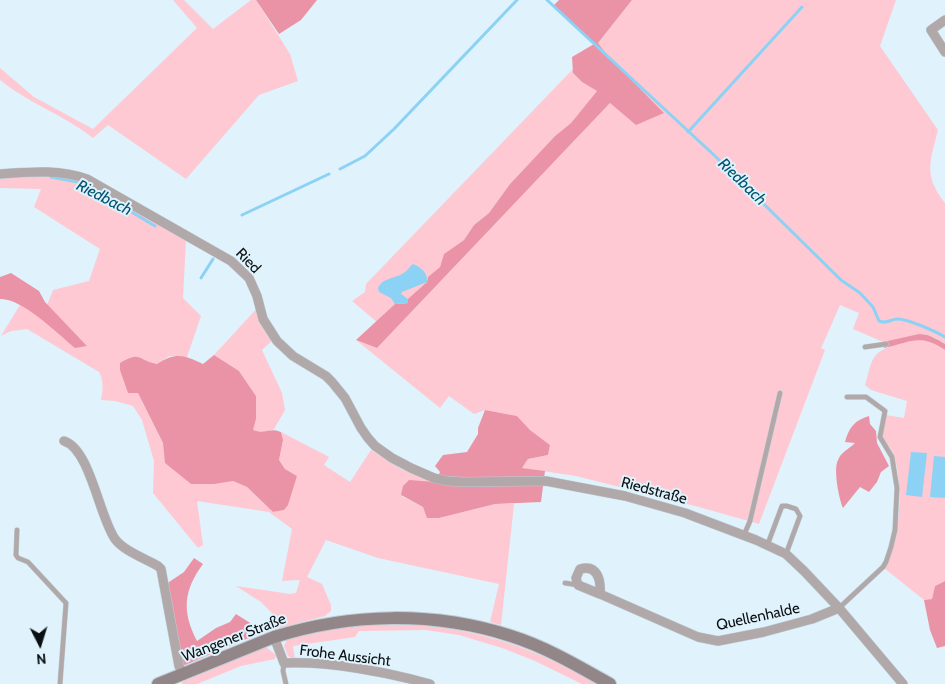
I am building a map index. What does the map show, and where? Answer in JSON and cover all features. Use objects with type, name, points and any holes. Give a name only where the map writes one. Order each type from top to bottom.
[{"type":"main road","name":"Wangener Straße","points":[[158,684],[274,637],[320,625],[362,619],[403,618],[441,621],[476,627],[525,641],[550,651],[610,684]]},
{"type":"street","points":[[945,20],[931,30],[945,52]]},
{"type":"street","name":"Ried","points":[[0,174],[58,172],[87,178],[231,261],[249,278],[257,296],[263,319],[277,341],[292,356],[326,376],[332,382],[345,398],[361,428],[375,446],[392,458],[434,478]]},
{"type":"street","points":[[64,441],[74,447],[82,458],[107,525],[116,540],[127,549],[161,569],[179,666],[184,675]]},
{"type":"street","name":"Riedstraße","points":[[434,478],[464,482],[546,481],[572,485],[625,496],[685,513],[744,535],[786,554],[839,608],[903,684]]},
{"type":"street","points":[[578,585],[576,578],[578,572],[584,568],[589,568],[598,574],[601,586],[600,594]]},
{"type":"street","name":"Quellenhalde","points":[[578,585],[698,637],[718,641],[764,632],[812,619],[839,608]]},
{"type":"street","name":"Frohe Aussicht","points":[[274,637],[284,663],[326,665],[355,669],[430,684]]},
{"type":"lane","points":[[865,347],[886,344]]},
{"type":"lane","points":[[744,535],[750,521],[780,393]]},
{"type":"lane","points":[[839,608],[886,562],[895,530],[897,488],[894,464],[890,451],[880,437],[886,411],[866,397],[847,397]]},
{"type":"lane","points":[[767,546],[782,506],[796,509],[800,516],[786,554]]},
{"type":"lane","points":[[18,530],[16,556],[28,562],[66,603],[60,684]]},
{"type":"lane","points":[[566,583],[578,585]]},
{"type":"lane","points":[[284,663],[283,671],[286,684]]},
{"type":"shaded area","points":[[173,0],[184,0],[213,29],[251,0],[256,0],[290,54],[298,81],[259,95],[186,179],[108,125],[93,138],[70,122],[22,96],[0,80],[0,68],[34,97],[93,129],[197,28]]},
{"type":"shaded area","points":[[256,0],[317,0],[301,20],[279,34]]},
{"type":"shaded area","points":[[559,0],[632,0],[598,43],[608,56],[664,113],[636,125],[610,103],[377,348],[356,340],[395,304],[408,303],[408,299],[440,267],[444,254],[464,240],[474,225],[489,213],[510,184],[555,136],[571,123],[597,91],[582,82],[573,73],[572,57],[594,44],[553,6]]},
{"type":"shaded area","points":[[632,0],[896,0],[880,46],[938,130],[930,168],[934,184],[945,203],[945,344],[936,338],[924,334],[883,342],[853,329],[859,313],[840,305],[821,348],[825,350],[759,524],[576,476],[522,468],[528,459],[548,455],[550,445],[530,430],[517,416],[485,410],[474,414],[449,396],[440,408],[356,340],[377,348],[610,103],[664,113],[608,56],[598,43]]},
{"type":"shaded area","points":[[573,69],[573,73],[582,82],[597,91],[571,123],[555,136],[510,184],[489,213],[474,225],[464,240],[444,254],[440,267],[428,277],[427,282],[409,302],[395,304],[377,322],[352,301],[365,292],[366,284]]},
{"type":"shaded area","points":[[39,174],[81,180],[186,240],[183,298],[201,316],[187,357],[169,356],[157,364],[132,357],[120,363],[120,370],[138,393],[163,443],[166,463],[191,484],[233,481],[247,487],[273,512],[284,510],[297,476],[285,469],[279,460],[283,440],[281,432],[329,457],[324,465],[350,482],[371,450],[401,469],[435,482],[401,496],[423,507],[439,518],[495,504],[514,504],[501,625],[490,622],[499,584],[378,558],[326,540],[307,577],[322,584],[331,605],[331,611],[325,616],[276,629],[271,612],[261,602],[236,586],[290,594],[296,593],[300,580],[282,581],[292,529],[269,512],[197,501],[203,545],[198,548],[153,493],[154,461],[142,420],[133,406],[115,401],[101,400],[103,386],[99,372],[27,329],[11,331],[1,336],[20,305],[80,346],[86,345],[47,305],[53,290],[89,281],[100,249],[34,207],[41,189],[0,188],[0,179]]},
{"type":"shaded area","points":[[11,273],[39,291],[45,302],[87,346],[75,348],[29,310],[9,300],[0,299],[0,277]]},
{"type":"shaded area","points":[[260,305],[276,337],[262,350],[282,393],[285,410],[274,429],[261,433],[252,430],[256,419],[256,396],[239,371],[214,355]]},
{"type":"shaded area","points":[[919,334],[930,336],[942,342],[945,344],[945,350],[922,340],[884,348],[883,342]]},
{"type":"shaded area","points":[[925,339],[945,350],[945,581],[935,586],[932,599],[924,600],[884,568],[890,556],[897,527],[899,479],[893,453],[882,436],[886,415],[904,418],[907,401],[871,390],[865,385],[869,369],[876,355],[885,349],[899,344]]},
{"type":"shaded area","points":[[214,355],[239,371],[256,396],[256,419],[253,430],[281,432],[283,440],[279,460],[285,469],[297,476],[288,505],[284,510],[273,512],[247,487],[233,481],[214,484],[191,484],[165,463],[163,443],[138,393],[128,393],[120,370],[120,363],[132,357],[157,364],[175,356],[180,356],[203,364]]},
{"type":"shaded area","points":[[485,410],[517,416],[530,430],[550,445],[548,455],[528,459],[522,468],[545,471],[541,502],[495,504],[439,518],[427,518],[423,507],[401,495],[403,486],[409,480],[435,482],[440,472],[435,466],[443,455],[467,452],[478,434],[478,428]]},
{"type":"shaded area","points":[[869,416],[870,424],[876,431],[877,443],[889,466],[881,472],[877,482],[869,492],[860,487],[843,508],[837,484],[836,470],[838,460],[855,443],[845,442],[848,432],[856,422]]},
{"type":"shaded area","points":[[194,558],[203,564],[196,574],[188,593],[187,611],[197,641],[216,628],[230,622],[236,614],[255,626],[256,635],[185,665],[182,664],[166,584],[184,572]]},
{"type":"shaded area","points":[[945,581],[945,646],[937,648],[930,630],[924,600],[932,599],[935,586]]},
{"type":"shaded area","points":[[382,624],[441,628],[468,632],[494,639],[545,657],[598,684],[582,684],[535,661],[502,648],[459,635],[426,630],[359,631],[355,637],[293,646],[295,660],[288,656],[284,646],[290,638],[336,628]]},
{"type":"shaded area","points":[[266,647],[276,655],[275,659],[241,666],[197,684],[182,684],[182,682]]},
{"type":"water","points":[[413,264],[423,271],[427,282],[402,292],[401,294],[408,299],[408,303],[395,304],[391,298],[379,292],[380,284],[406,271]]},
{"type":"water","points":[[911,452],[927,453],[922,497],[906,495]]},
{"type":"water","points":[[934,456],[945,457],[945,498],[930,497]]},
{"type":"waterway","name":"Riedbach","points":[[340,169],[365,156],[394,129],[517,0]]},
{"type":"waterway","name":"Riedbach","points":[[547,0],[715,156],[841,280],[860,293],[873,307],[879,321],[886,322],[901,319],[945,337]]},
{"type":"waterway","points":[[688,132],[802,7]]},
{"type":"waterway","name":"Riedbach","points":[[242,215],[329,174]]},
{"type":"waterway","name":"Riedbach","points":[[51,177],[83,183],[155,226]]},
{"type":"waterway","points":[[201,278],[213,259]]}]
